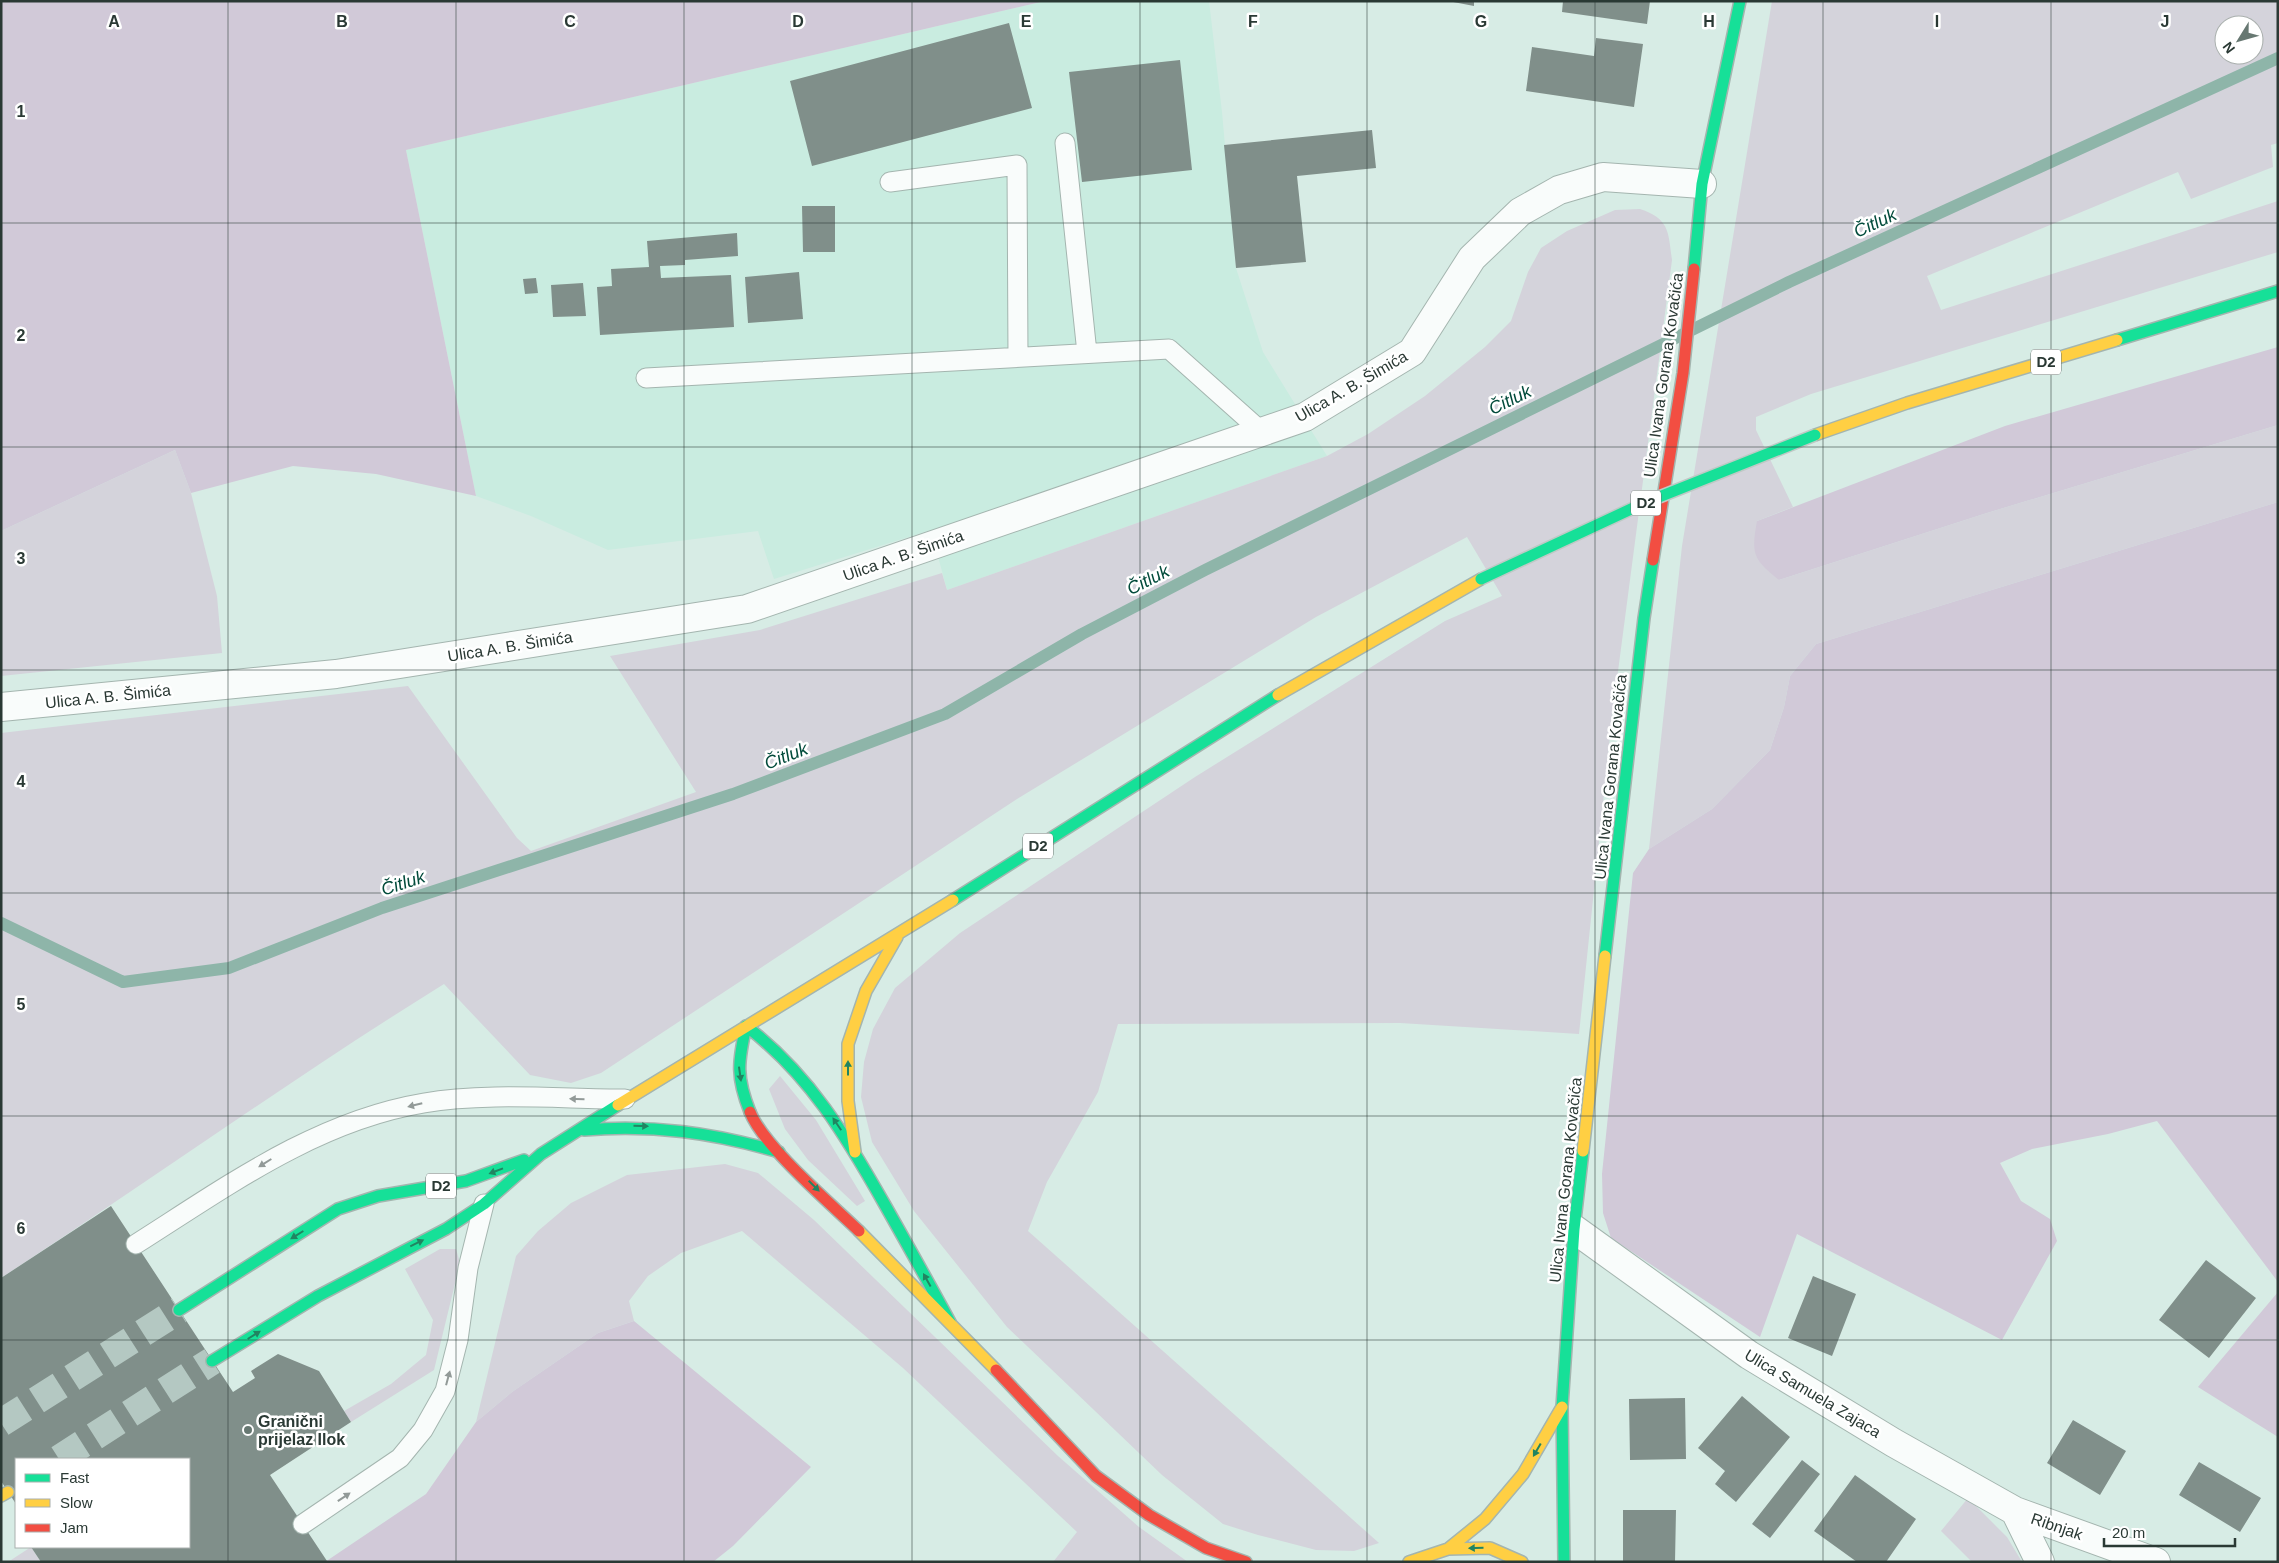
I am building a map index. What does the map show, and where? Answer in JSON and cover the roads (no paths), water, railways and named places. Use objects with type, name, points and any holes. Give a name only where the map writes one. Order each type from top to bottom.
[{"type":"main road","name":"Ulica Ivana Gorana Kovačića","points":[[1564,1562],[1562,1408],[1574,1229],[1644,618],[1683,373],[1702,184],[1740,1]]},
{"type":"main road","name":"D2","points":[[212,1361],[318,1296],[446,1229],[484,1204],[541,1154],[626,1099],[898,935],[1291,687],[1481,579],[1644,503],[1815,435],[1907,403],[2278,291]]},
{"type":"main road","points":[[855,1152],[848,1101],[848,1044],[866,991],[898,935]]},
{"type":"main road","points":[[950,1322],[855,1152],[821,1100],[796,1068],[770,1042],[746,1026],[738,1064],[742,1092],[753,1119],[779,1152],[950,1322],[1096,1476],[1149,1515],[1198,1543],[1246,1562]]},
{"type":"main road","points":[[576,1131],[620,1126],[672,1127],[733,1138],[779,1152]]},
{"type":"main road","name":"D2","points":[[179,1310],[338,1209],[355,1201],[381,1193],[448,1185],[482,1176],[541,1154]]},
{"type":"main road","points":[[1448,1549],[1485,1519],[1523,1474],[1562,1408]]},
{"type":"main road","points":[[1409,1562],[1448,1549],[1490,1548],[1522,1562]]},
{"type":"street","name":"Ulica A. B. Šimića","points":[[1,707],[336,674],[746,609],[1305,417],[1412,352],[1472,258],[1520,212],[1559,190],[1603,177],[1702,184]]},
{"type":"street","name":"Ulica Samuela Zajaca","points":[[1574,1229],[1749,1355],[1894,1443],[2015,1512]]},
{"type":"street","points":[[2015,1512],[2040,1562]]},
{"type":"street","name":"Ribnjak","points":[[2015,1512],[2156,1562]]},
{"type":"lane","points":[[1065,143],[1087,353]]},
{"type":"lane","points":[[890,182],[1017,165],[1018,357]]},
{"type":"lane","points":[[646,378],[1169,349],[1262,432]]},
{"type":"lane","points":[[136,1244],[282,1153],[355,1120],[424,1103],[489,1098],[626,1099]]},
{"type":"lane","points":[[304,1524],[400,1458],[422,1430],[445,1391],[458,1340],[468,1268],[484,1204]]},
{"type":"waterway","name":"Čitluk","points":[[1,923],[123,982],[229,968],[382,908],[733,794],[945,714],[1082,634],[1205,570],[1789,282],[2278,58]]},
{"type":"tunnel","points":[[1,1423],[179,1310]]},
{"type":"tunnel","points":[[61,1458],[212,1361]]},
{"type":"place","name":"Granični prijelaz Ilok","points":[[248,1430]]}]
